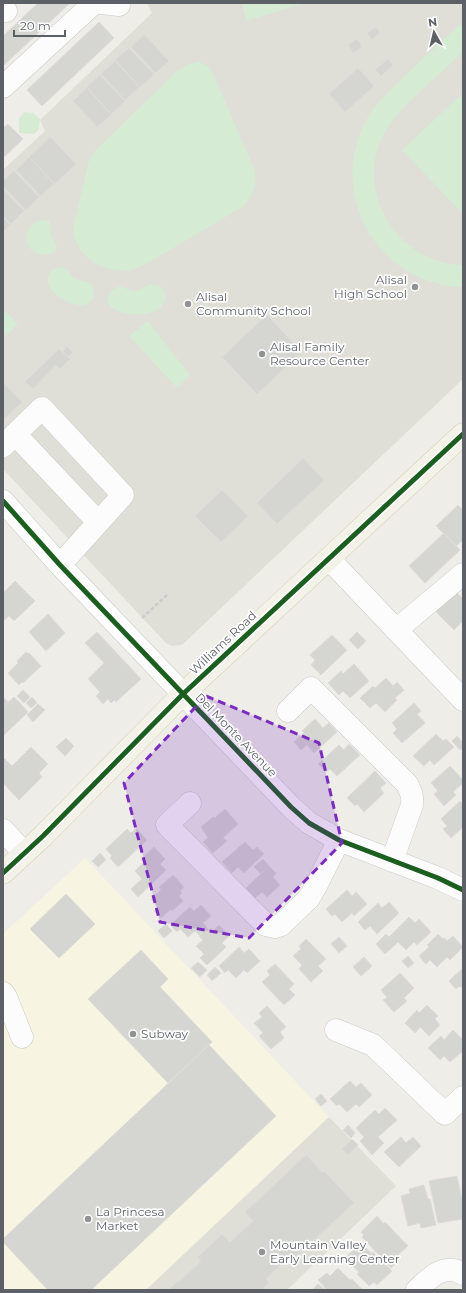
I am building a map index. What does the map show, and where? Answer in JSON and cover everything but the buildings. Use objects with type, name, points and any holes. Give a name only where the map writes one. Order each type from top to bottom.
[{"type":"main road","name":"Williams Road","points":[[3,873],[43,836],[183,694],[463,434]]},
{"type":"street","points":[[3,87],[94,3]]},
{"type":"street","points":[[60,565],[123,494],[42,408],[9,440],[98,522]]},
{"type":"street","name":"Del Monte Avenue","points":[[3,501],[60,565],[291,808],[309,823],[339,840],[438,878],[463,890]]},
{"type":"street","points":[[329,559],[463,700]]},
{"type":"street","points":[[396,630],[463,574]]},
{"type":"street","points":[[288,711],[311,688],[407,784],[411,791],[412,805],[392,861]]},
{"type":"street","points":[[190,803],[167,825],[266,925],[275,927],[281,925],[309,898],[339,840]]},
{"type":"street","points":[[3,830],[24,853]]},
{"type":"street","points":[[3,993],[6,996],[22,1037],[3,1020]]},
{"type":"street","points":[[336,1030],[373,1044],[445,1114],[463,1097]]},
{"type":"street","points":[[417,1290],[432,1276],[442,1271],[455,1270],[463,1274]]},
{"type":"path","points":[[142,618],[168,594]]},
{"type":"highlighted area","points":[[206,696],[319,743],[342,843],[249,938],[160,922],[124,783]]},
{"type":"shaded area","name":"Alisal Community School","points":[[147,3],[463,3],[463,379],[183,644],[172,646],[166,643],[3,469],[3,170],[45,131],[40,120],[152,13]]},
{"type":"shaded area","points":[[85,858],[329,1117],[146,1290],[3,1290],[3,934]]},
{"type":"shaded area","points":[[329,1117],[396,1186],[287,1290],[146,1290]]},
{"type":"green space","points":[[242,3],[305,3],[246,21]]},
{"type":"green space","points":[[463,22],[463,52],[407,104],[389,126],[376,154],[374,177],[378,199],[387,220],[401,238],[419,252],[440,261],[463,265],[463,287],[433,282],[407,271],[386,254],[369,232],[358,208],[353,180],[355,152],[364,124],[369,116],[392,88]]},
{"type":"green space","points":[[199,62],[208,66],[213,74],[255,171],[255,186],[252,193],[244,206],[141,267],[125,271],[100,266],[81,251],[74,237],[73,228],[89,160],[94,152],[178,70],[190,64]]},
{"type":"green space","points":[[463,93],[463,214],[402,150]]},
{"type":"green space","points":[[25,112],[33,113],[40,119],[39,129],[34,134],[19,133],[19,118]]},
{"type":"green space","points":[[40,220],[49,221],[51,225],[51,236],[57,245],[55,252],[46,255],[38,254],[28,245],[28,232],[32,225]]},
{"type":"green space","points":[[63,267],[73,277],[88,282],[93,286],[93,298],[87,304],[78,305],[67,302],[57,296],[50,288],[48,278],[53,269]]},
{"type":"green space","points":[[149,284],[160,286],[163,289],[165,300],[160,308],[150,313],[139,314],[116,310],[109,305],[107,298],[116,288],[121,287],[136,291]]},
{"type":"green space","points":[[3,309],[18,324],[3,338]]},
{"type":"green space","points":[[148,321],[190,375],[177,388],[129,336]]},
{"type":"cycle path","points":[[3,873],[43,836],[183,694],[463,434]]},
{"type":"cycle path","points":[[3,501],[60,565],[291,807],[309,823],[339,840],[438,878],[463,890]]},
{"type":"place","name":"Alisal High School","points":[[415,287]]},
{"type":"place","name":"Alisal Community School","points":[[188,304]]},
{"type":"place","name":"Alisal Family Resource Center","points":[[262,354]]},
{"type":"place","name":"Subway","points":[[133,1034]]},
{"type":"place","name":"La Princesa Market","points":[[88,1219]]},
{"type":"place","name":"Mountain Valley Early Learning Center","points":[[262,1252]]}]
